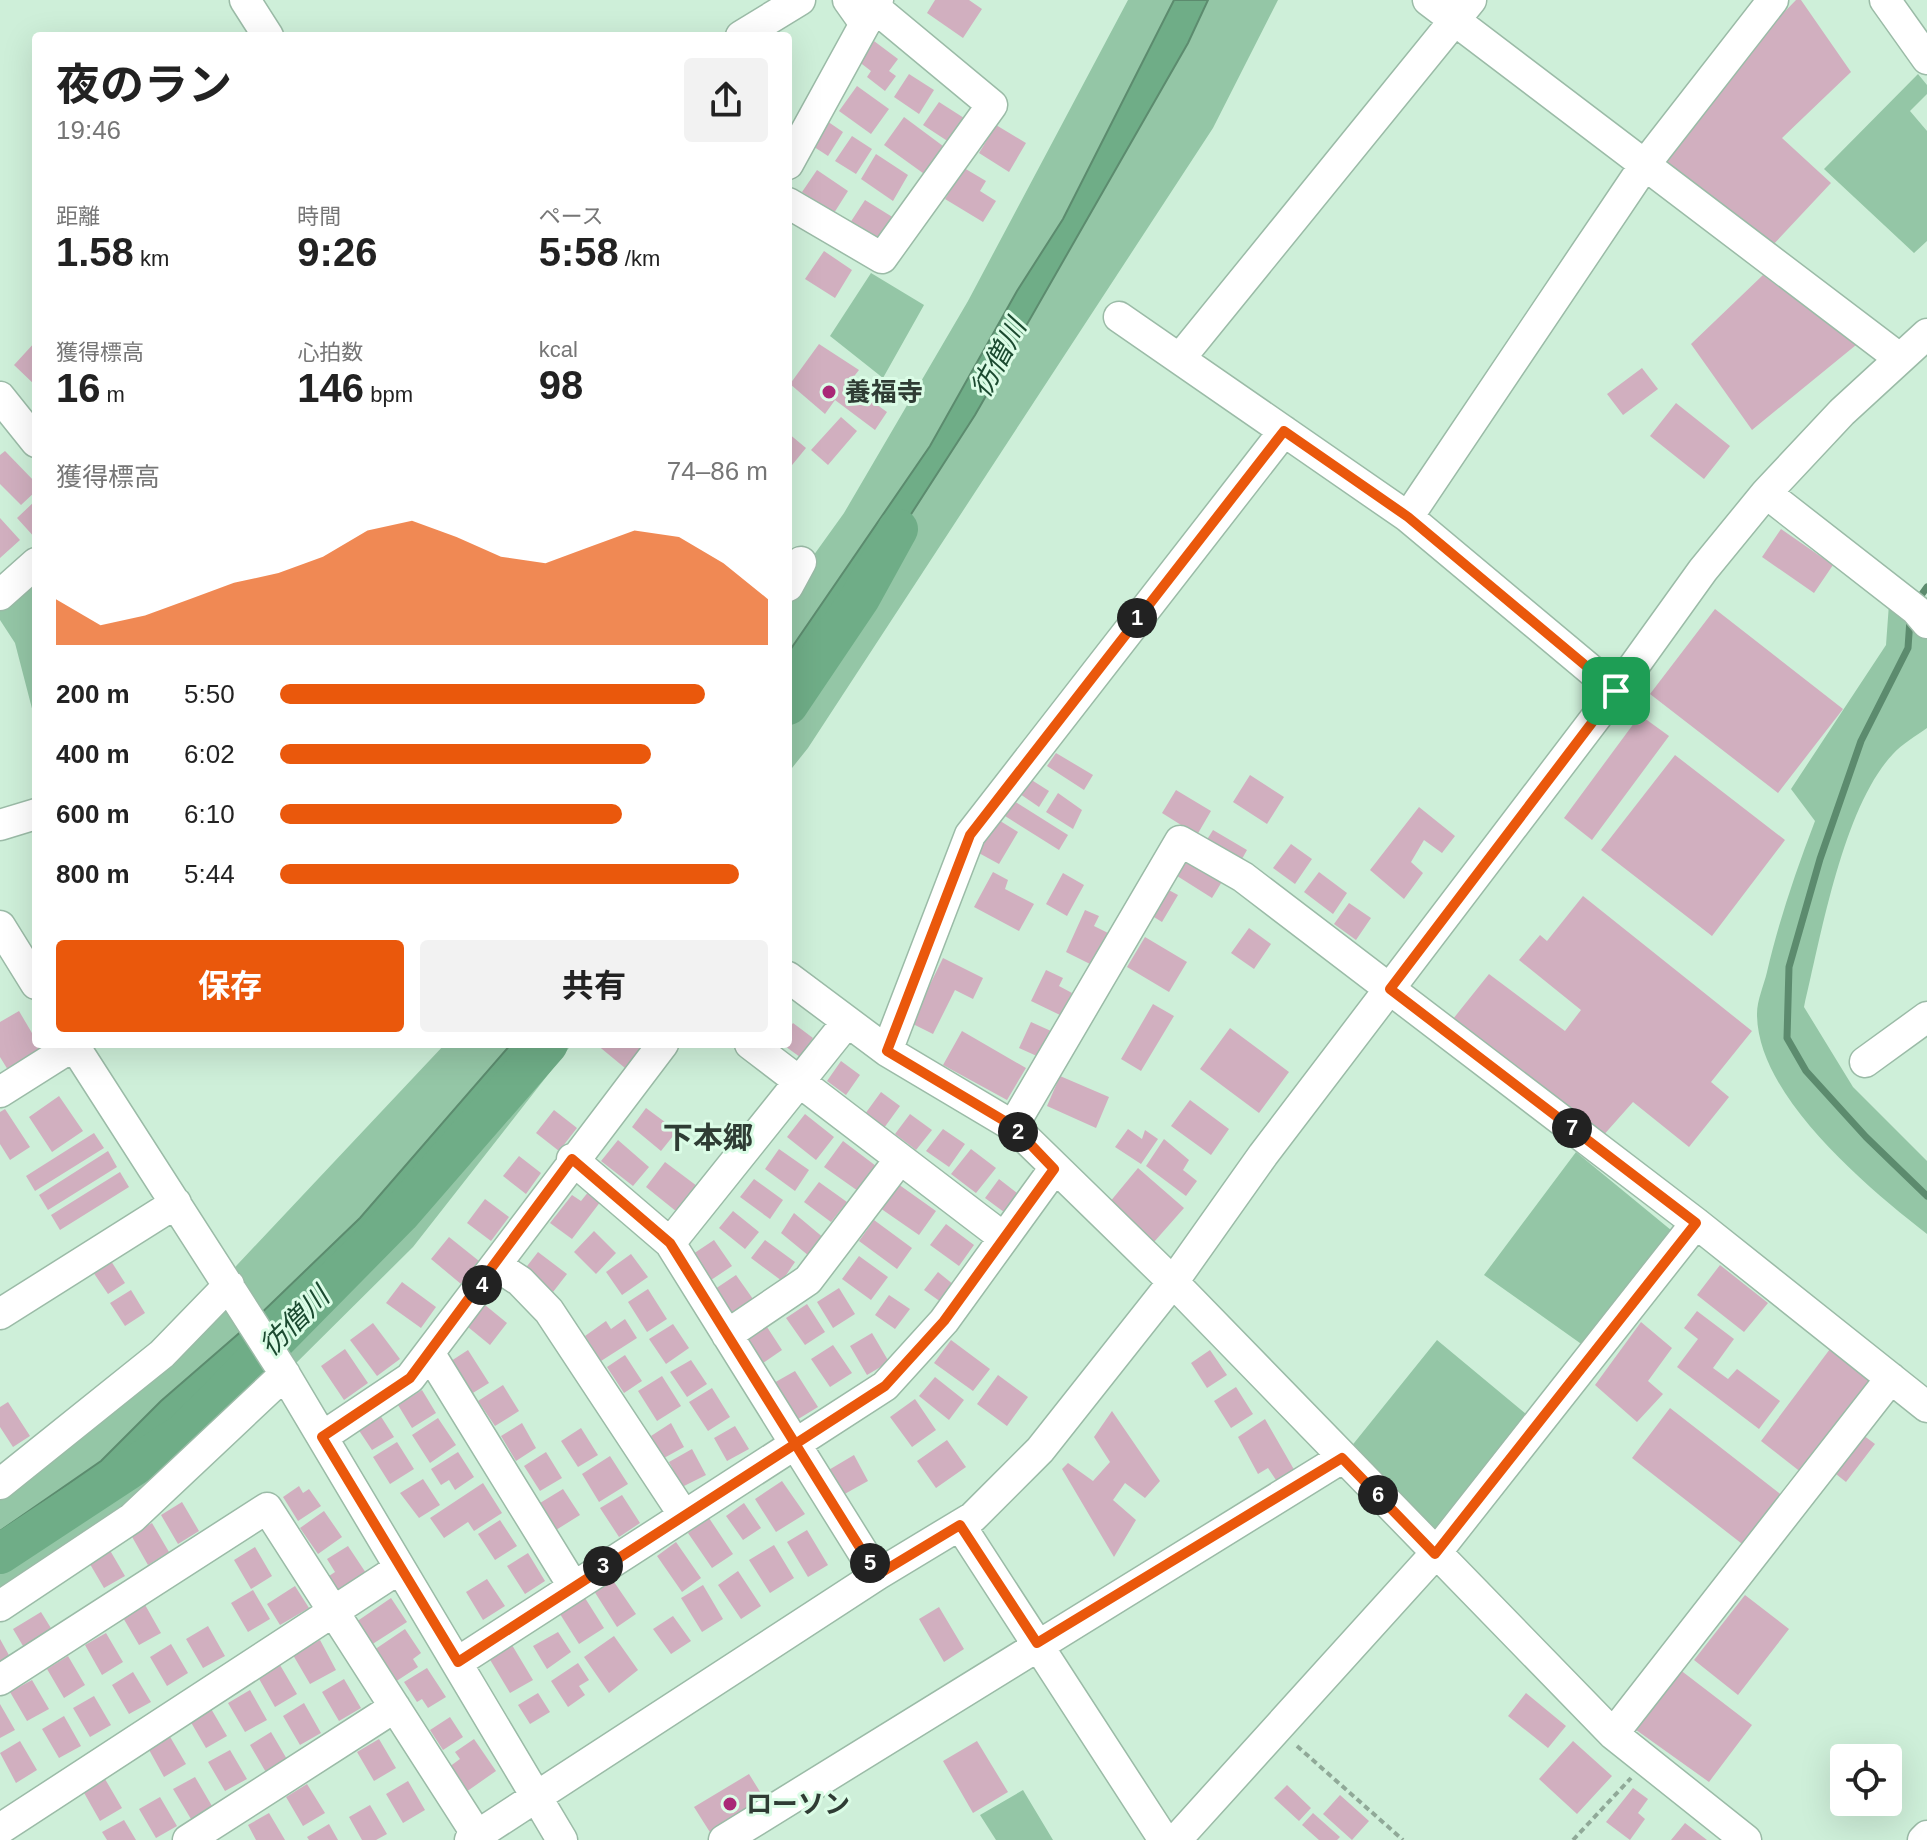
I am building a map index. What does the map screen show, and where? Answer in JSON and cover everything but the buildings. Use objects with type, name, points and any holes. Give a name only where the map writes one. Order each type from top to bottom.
[{"type":"street","points":[[245,0],[265,32]]},
{"type":"street","points":[[748,32],[800,0]]},
{"type":"street","points":[[1428,0],[1462,10],[1646,163],[1899,358]]},
{"type":"street","points":[[1408,517],[1646,163],[1773,0]]},
{"type":"street","points":[[1885,0],[1927,59]]},
{"type":"street","points":[[792,156],[866,8],[992,105],[882,258],[792,205]]},
{"type":"street","points":[[1181,357],[1462,10]]},
{"type":"street","points":[[1119,317],[1408,517],[1616,691]]},
{"type":"street","points":[[0,1680],[267,1508],[395,1707],[474,1838],[877,1575],[973,1517],[1040,1450],[1173,1282],[1263,1155],[1616,691],[1703,570],[1766,493],[1899,358],[1927,334]]},
{"type":"street","points":[[0,397],[32,437]]},
{"type":"street","points":[[887,1051],[970,835],[1284,431]]},
{"type":"street","points":[[1766,493],[1916,610],[1927,623]]},
{"type":"street","points":[[0,595],[32,567]]},
{"type":"street","points":[[0,825],[32,815]]},
{"type":"street","points":[[1013,1126],[1180,841],[1243,877],[1696,1223],[1927,1407]]},
{"type":"street","points":[[0,926],[32,978]]},
{"type":"street","points":[[792,980],[887,1051],[1013,1126],[1173,1282],[1613,1734],[1746,1840]]},
{"type":"street","points":[[1865,1062],[1927,1017]]},
{"type":"street","points":[[670,1243],[847,1022]]},
{"type":"street","points":[[0,1092],[68,1048]]},
{"type":"street","points":[[77,1048],[283,1371],[562,1840]]},
{"type":"street","points":[[322,1437],[410,1378],[497,1266],[572,1159],[660,1048]]},
{"type":"street","points":[[755,1048],[1004,1238]]},
{"type":"street","points":[[572,1159],[670,1243],[877,1575]]},
{"type":"street","points":[[727,1335],[808,1280],[900,1159]]},
{"type":"street","points":[[458,1662],[793,1442],[885,1386],[944,1321],[1054,1169]]},
{"type":"street","points":[[0,1314],[176,1203]]},
{"type":"street","points":[[1176,1840],[1435,1554],[1696,1223]]},
{"type":"street","points":[[497,1266],[520,1281],[549,1311],[683,1514]]},
{"type":"street","points":[[0,1484],[162,1354],[230,1287]]},
{"type":"street","points":[[430,1354],[573,1586]]},
{"type":"street","points":[[0,1606],[132,1518],[283,1371]]},
{"type":"street","points":[[1613,1734],[1891,1378]]},
{"type":"street","points":[[724,1840],[1037,1643],[1342,1458]]},
{"type":"street","points":[[960,1525],[1164,1840]]},
{"type":"street","points":[[0,1829],[400,1568]]},
{"type":"street","points":[[188,1840],[395,1707]]},
{"type":"path","points":[[1276,1728],[1403,1840]]},
{"type":"path","points":[[1573,1840],[1646,1762]]},
{"type":"shaded area","points":[[1128,0],[1278,0],[1213,128],[792,768],[792,585],[844,513],[968,301]]},
{"type":"shaded area","points":[[1918,74],[1927,85],[1927,94],[1910,111],[1927,131],[1927,241],[1914,253],[1824,169]]},
{"type":"shaded area","points":[[871,273],[924,305],[883,378],[830,336]]},
{"type":"shaded area","points":[[32,579],[32,709],[15,643],[0,620],[0,595]]},
{"type":"shaded area","points":[[1890,590],[1927,629],[1927,728],[1893,754],[1860,806],[1836,874],[1804,1007],[1853,1087],[1927,1161],[1927,1234],[1847,1165],[1795,1107],[1775,1076],[1762,1045],[1757,1014],[1782,915],[1815,821],[1791,789],[1886,645]]},
{"type":"shaded area","points":[[441,1048],[569,1048],[413,1247],[278,1381],[0,1606],[0,1481],[162,1354],[237,1265]]},
{"type":"shaded area","points":[[1576,1152],[1677,1235],[1594,1353],[1484,1275]]},
{"type":"shaded area","points":[[1437,1340],[1538,1424],[1435,1554],[1342,1458]]},
{"type":"shaded area","points":[[1023,1790],[1053,1840],[996,1840],[980,1815]]},
{"type":"water","points":[[1174,0],[1208,0],[1188,43],[975,415],[792,699],[792,647],[930,446],[1017,291],[1063,219]]},
{"type":"water","points":[[508,1048],[543,1048],[358,1257],[245,1373],[0,1571],[0,1531],[101,1461],[161,1401],[252,1322],[360,1218]]},
{"type":"waterway","name":"彷僧川","points":[[792,699],[860,598],[898,529]]},
{"type":"waterway","points":[[1917,601],[1927,587]]},
{"type":"waterway","points":[[1910,619],[1908,648],[1861,741],[1820,859],[1789,967],[1787,1038],[1806,1071],[1866,1137],[1927,1196]]},
{"type":"waterway","name":"彷僧川","points":[[0,1554],[184,1433],[400,1214],[545,1048]]},
{"type":"place","name":"養福寺","points":[[829,392]]},
{"type":"place","name":"ローソン","points":[[730,1804]]},
{"type":"district","name":"下本郷","points":[[708,1138]]},
{"type":"route","points":[[1616,691],[1390,989],[1696,1223],[1435,1554],[1342,1458],[1037,1643],[960,1525],[877,1575],[793,1442],[670,1243],[572,1159],[497,1266],[410,1378],[322,1437],[458,1662],[793,1442],[885,1386],[944,1321],[1054,1169],[1013,1126],[887,1051],[970,835],[1284,431],[1408,517],[1616,691]]}]
